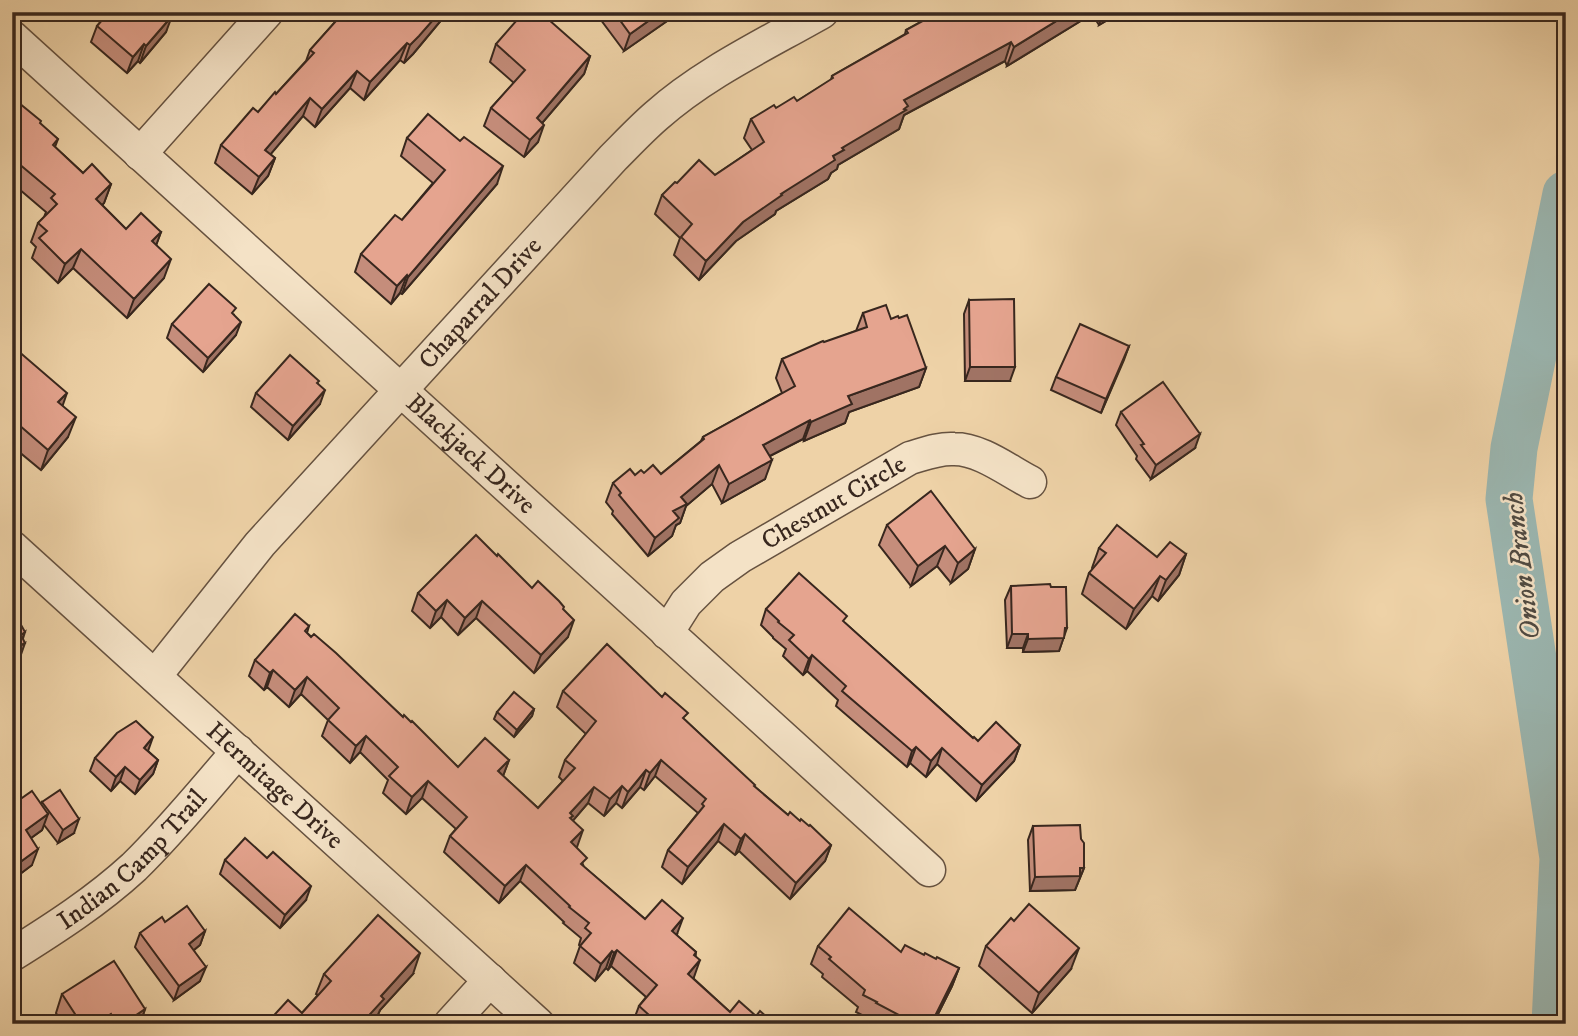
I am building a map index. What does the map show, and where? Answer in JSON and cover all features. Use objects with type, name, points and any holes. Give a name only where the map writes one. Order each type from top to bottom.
[{"type":"street","points":[[141,154],[267,12]]},
{"type":"street","name":"Chaparral Drive","points":[[155,677],[260,544],[613,158],[656,116],[688,91],[822,12]]},
{"type":"street","name":"Blackjack Drive","points":[[12,37],[929,870]]},
{"type":"street","name":"Chestnut Circle","points":[[667,633],[686,603],[712,577],[740,557],[910,458],[954,449],[979,454],[1030,482]]},
{"type":"street","name":"Hermitage Drive","points":[[12,547],[538,1024]]},
{"type":"street","name":"Indian Camp Trail","points":[[12,955],[60,925],[132,869],[164,837],[238,751]]},
{"type":"street","points":[[450,1024],[490,980]]},
{"type":"building","points":[[109,12],[168,12],[172,16],[133,57],[97,26]]},
{"type":"building","points":[[344,12],[440,12],[410,45],[407,43],[370,82],[357,71],[322,109],[310,98],[265,150],[275,158],[259,177],[221,145],[253,108],[258,112],[314,53],[310,50]]},
{"type":"building","points":[[524,12],[540,12],[590,56],[537,118],[544,125],[530,140],[491,108],[525,70],[496,44]]},
{"type":"building","points":[[614,12],[661,12],[630,34]]},
{"type":"building","points":[[939,12],[1071,12],[1014,47],[1011,42],[904,100],[908,106],[904,109],[906,110],[842,148],[844,150],[833,156],[835,160],[743,222],[706,261],[681,237],[692,224],[662,195],[699,160],[715,175],[764,142],[751,119],[794,97],[797,101],[833,78],[832,76],[908,33],[906,30]]},
{"type":"building","points":[[12,101],[17,106],[19,103],[41,121],[40,123],[58,139],[53,145],[83,173],[92,164],[111,184],[96,199],[126,229],[141,213],[161,232],[152,241],[171,259],[134,299],[81,249],[65,264],[39,238],[47,231],[38,223],[57,204],[51,198],[55,194],[12,158]]},
{"type":"building","points":[[428,114],[460,141],[464,137],[503,166],[408,277],[407,275],[397,286],[361,254],[395,215],[402,220],[445,170],[407,138]]},
{"type":"building","points":[[209,284],[236,308],[232,313],[241,322],[208,358],[172,324]]},
{"type":"building","points":[[1014,299],[1015,367],[970,367],[969,300]]},
{"type":"building","points":[[886,305],[891,319],[907,315],[926,368],[848,396],[852,404],[811,422],[810,420],[763,445],[772,460],[729,484],[719,465],[681,497],[687,504],[673,511],[679,518],[655,538],[619,495],[621,493],[613,483],[630,469],[635,475],[641,470],[644,473],[653,465],[661,474],[704,439],[703,437],[795,386],[782,359],[823,341],[867,327],[863,313]]},
{"type":"building","points":[[1080,324],[1129,346],[1106,399],[1056,377]]},
{"type":"building","points":[[12,340],[20,347],[17,350],[67,393],[58,402],[76,417],[48,450],[19,425],[16,429],[12,426]]},
{"type":"building","points":[[290,355],[319,381],[317,383],[325,390],[293,426],[256,393]]},
{"type":"building","points":[[1163,382],[1200,434],[1156,465],[1121,412]]},
{"type":"building","points":[[931,491],[975,549],[958,563],[945,546],[918,566],[887,525]]},
{"type":"building","points":[[1117,525],[1157,557],[1170,542],[1186,554],[1166,580],[1160,576],[1134,609],[1089,573],[1106,553],[1099,548]]},
{"type":"building","points":[[476,535],[532,588],[538,581],[574,620],[541,655],[482,601],[465,618],[447,600],[436,611],[418,593]]},
{"type":"building","points":[[799,573],[847,616],[843,621],[973,738],[978,741],[996,722],[1020,745],[982,785],[942,748],[931,761],[916,747],[912,751],[842,691],[846,686],[812,655],[809,659],[789,640],[794,635],[766,609]]},
{"type":"building","points":[[1050,584],[1051,587],[1066,587],[1067,628],[1064,638],[1028,639],[1028,634],[1012,634],[1011,586]]},
{"type":"building","points":[[12,609],[25,632],[21,635],[25,643],[12,650]]},
{"type":"building","points":[[295,614],[309,626],[305,631],[311,637],[314,634],[336,653],[403,717],[404,715],[412,721],[458,767],[485,738],[509,760],[498,771],[538,808],[575,768],[565,760],[596,721],[563,691],[607,644],[662,697],[665,693],[688,713],[683,718],[754,786],[788,815],[790,812],[810,825],[831,845],[796,883],[745,834],[741,839],[724,824],[688,867],[668,850],[704,806],[702,804],[706,799],[661,760],[650,773],[646,770],[628,792],[622,786],[610,799],[594,787],[570,813],[573,816],[570,818],[583,830],[571,842],[587,858],[581,864],[645,919],[662,900],[683,918],[672,931],[696,952],[694,955],[700,960],[688,974],[730,1012],[739,1001],[756,1016],[760,1011],[775,1024],[659,1024],[639,1006],[657,985],[617,950],[614,953],[612,951],[601,964],[580,946],[591,933],[585,928],[589,923],[526,865],[505,886],[450,836],[467,817],[428,781],[412,797],[389,776],[398,767],[366,736],[356,746],[328,720],[339,708],[307,677],[295,690],[273,670],[270,673],[255,660]]},
{"type":"building","points":[[514,692],[534,709],[517,730],[497,712]]},
{"type":"building","points":[[136,721],[153,737],[144,748],[158,760],[140,780],[125,767],[116,777],[95,758],[117,733]]},
{"type":"building","points":[[60,790],[79,819],[63,830],[42,802]]},
{"type":"building","points":[[32,791],[48,814],[26,830],[38,849],[12,868],[12,819],[15,817],[12,805]]},
{"type":"building","points":[[1080,825],[1084,843],[1084,868],[1080,868],[1080,876],[1035,877],[1033,826]]},
{"type":"building","points":[[245,838],[267,858],[273,852],[311,886],[285,915],[225,860]]},
{"type":"building","points":[[1029,904],[1079,948],[1039,993],[986,946],[1011,918],[1014,921]]},
{"type":"building","points":[[187,906],[205,931],[189,944],[206,967],[179,986],[140,933],[162,917],[165,922]]},
{"type":"building","points":[[849,908],[901,952],[905,945],[959,968],[931,1024],[916,1024],[863,995],[865,990],[818,946]]},
{"type":"building","points":[[378,915],[420,953],[381,996],[384,999],[361,1024],[266,1024],[288,1000],[302,1013],[331,981],[324,974]]},
{"type":"building","points":[[114,961],[145,1009],[123,1024],[117,1024],[111,1014],[96,1024],[61,1024],[75,1014],[62,994]]},
{"type":"waterway","name":"Onion Branch","points":[[1555,1024],[1563,858],[1509,499],[1514,448],[1566,194]]}]
